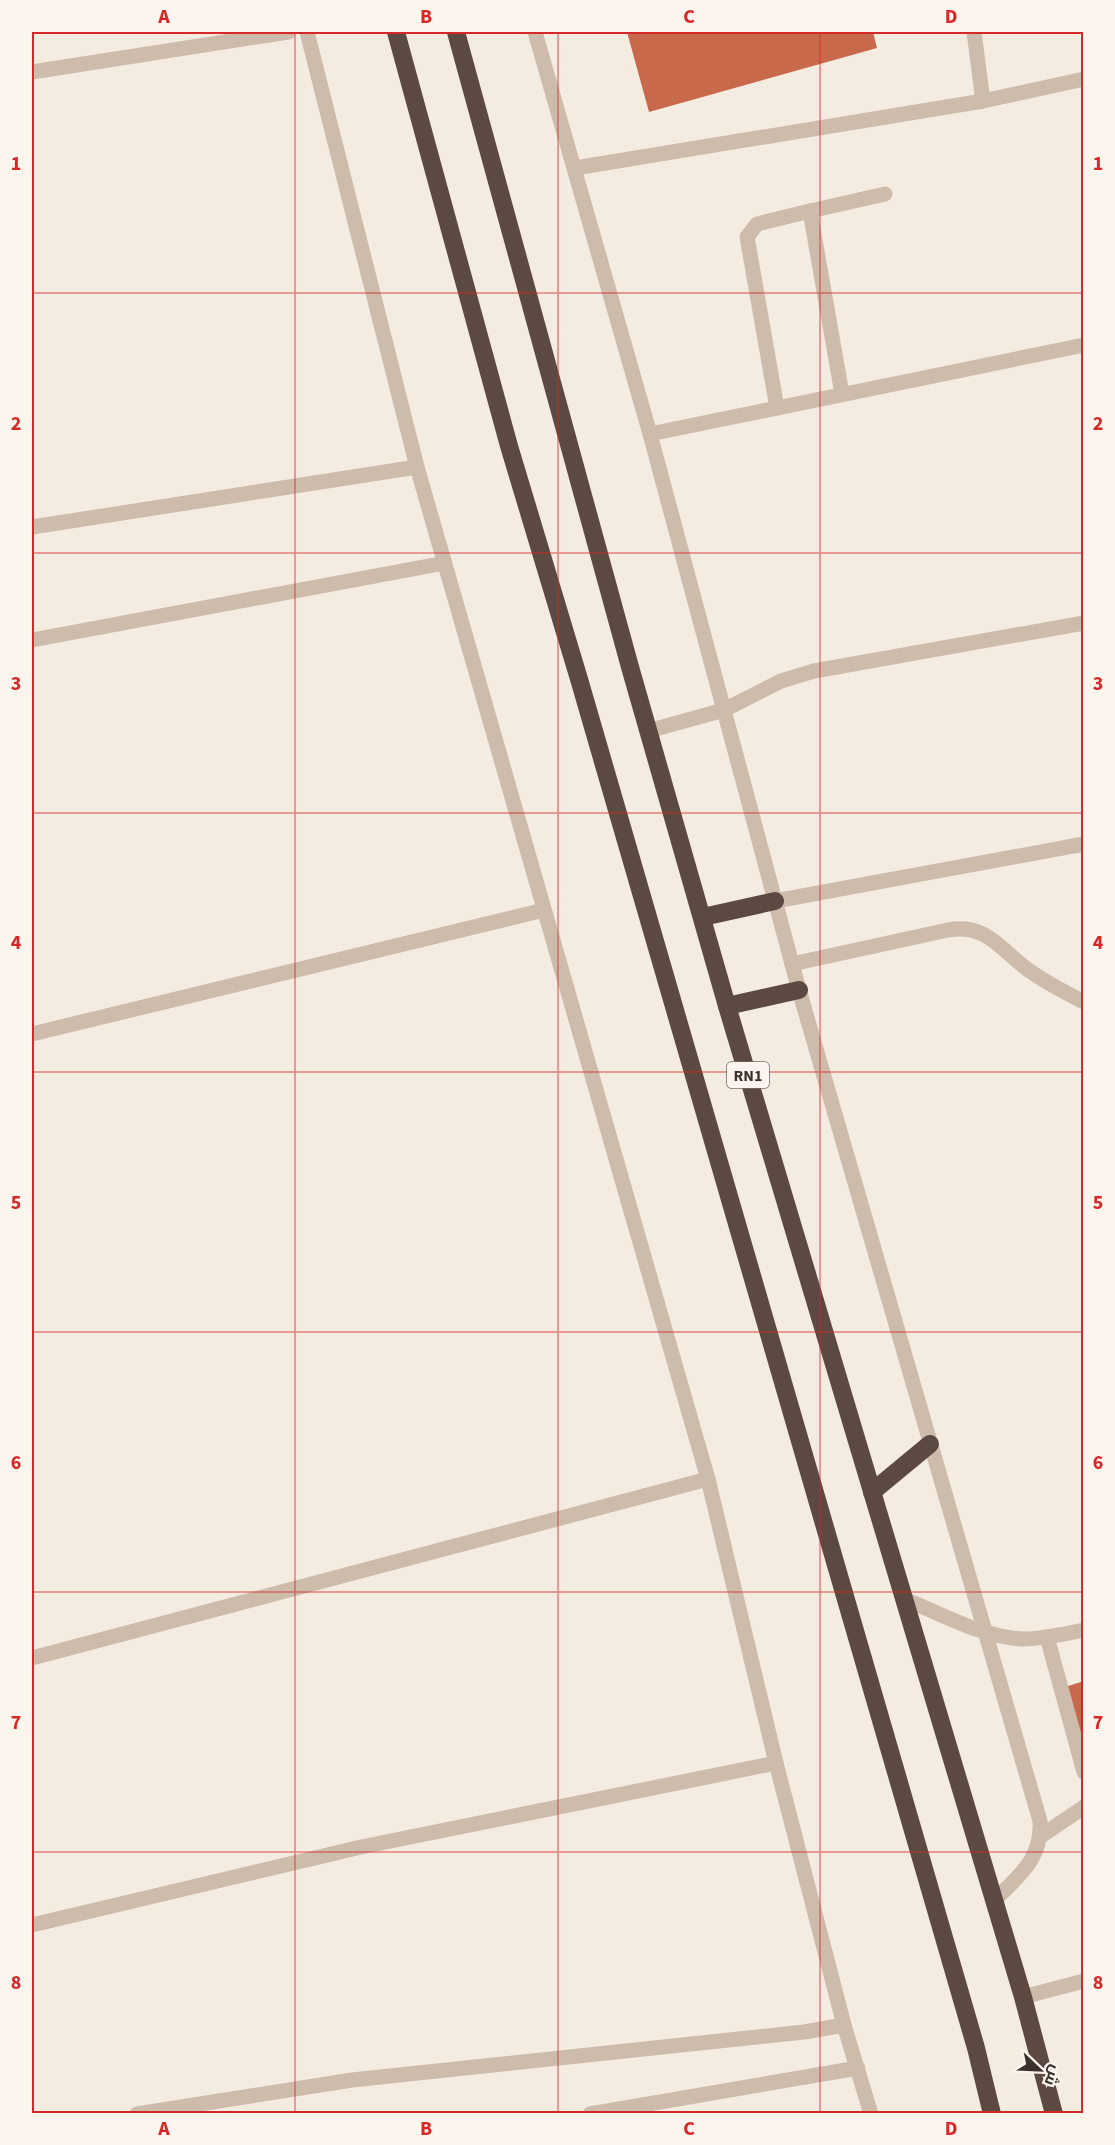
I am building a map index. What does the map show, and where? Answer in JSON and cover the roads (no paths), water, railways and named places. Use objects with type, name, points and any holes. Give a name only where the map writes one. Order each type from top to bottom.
[{"type":"highway","points":[[396,32],[509,446],[976,2048],[992,2114]]},
{"type":"highway","name":"RN1","points":[[456,32],[648,731],[727,1006],[1023,1997],[1054,2114]]},
{"type":"highway","points":[[703,917],[775,901]]},
{"type":"highway","points":[[727,1006],[799,990]]},
{"type":"highway","points":[[872,1492],[930,1444]]},
{"type":"street","points":[[32,72],[288,32]]},
{"type":"street","points":[[307,32],[417,467],[708,1479],[776,1763],[844,2025],[871,2114]]},
{"type":"street","points":[[535,32],[650,434],[799,990],[1040,1821],[1041,1836],[1037,1851],[993,1901]]},
{"type":"street","points":[[974,32],[983,101]]},
{"type":"street","points":[[574,168],[983,101],[1083,80]]},
{"type":"street","points":[[777,408],[747,237],[757,224],[885,194]]},
{"type":"street","points":[[810,211],[842,394]]},
{"type":"street","points":[[650,434],[1083,345]]},
{"type":"street","points":[[32,527],[417,467]]},
{"type":"street","points":[[32,640],[445,563]]},
{"type":"street","points":[[648,731],[724,710],[781,681],[814,671],[1083,622]]},
{"type":"street","points":[[775,901],[1083,844]]},
{"type":"street","points":[[32,1034],[544,910]]},
{"type":"street","points":[[792,964],[948,930],[967,928],[988,936],[1028,969],[1083,1002]]},
{"type":"street","points":[[32,1658],[708,1479]]},
{"type":"street","points":[[904,1599],[1004,1637],[1024,1639],[1047,1637],[1083,1630]]},
{"type":"street","points":[[1047,1637],[1083,1772]]},
{"type":"street","points":[[32,1925],[362,1847],[776,1763]]},
{"type":"street","points":[[1041,1836],[1083,1807]]},
{"type":"street","points":[[1023,1997],[1083,1982]]},
{"type":"street","points":[[137,2114],[352,2080],[792,2034],[844,2025]]},
{"type":"street","points":[[590,2114],[858,2068]]}]
